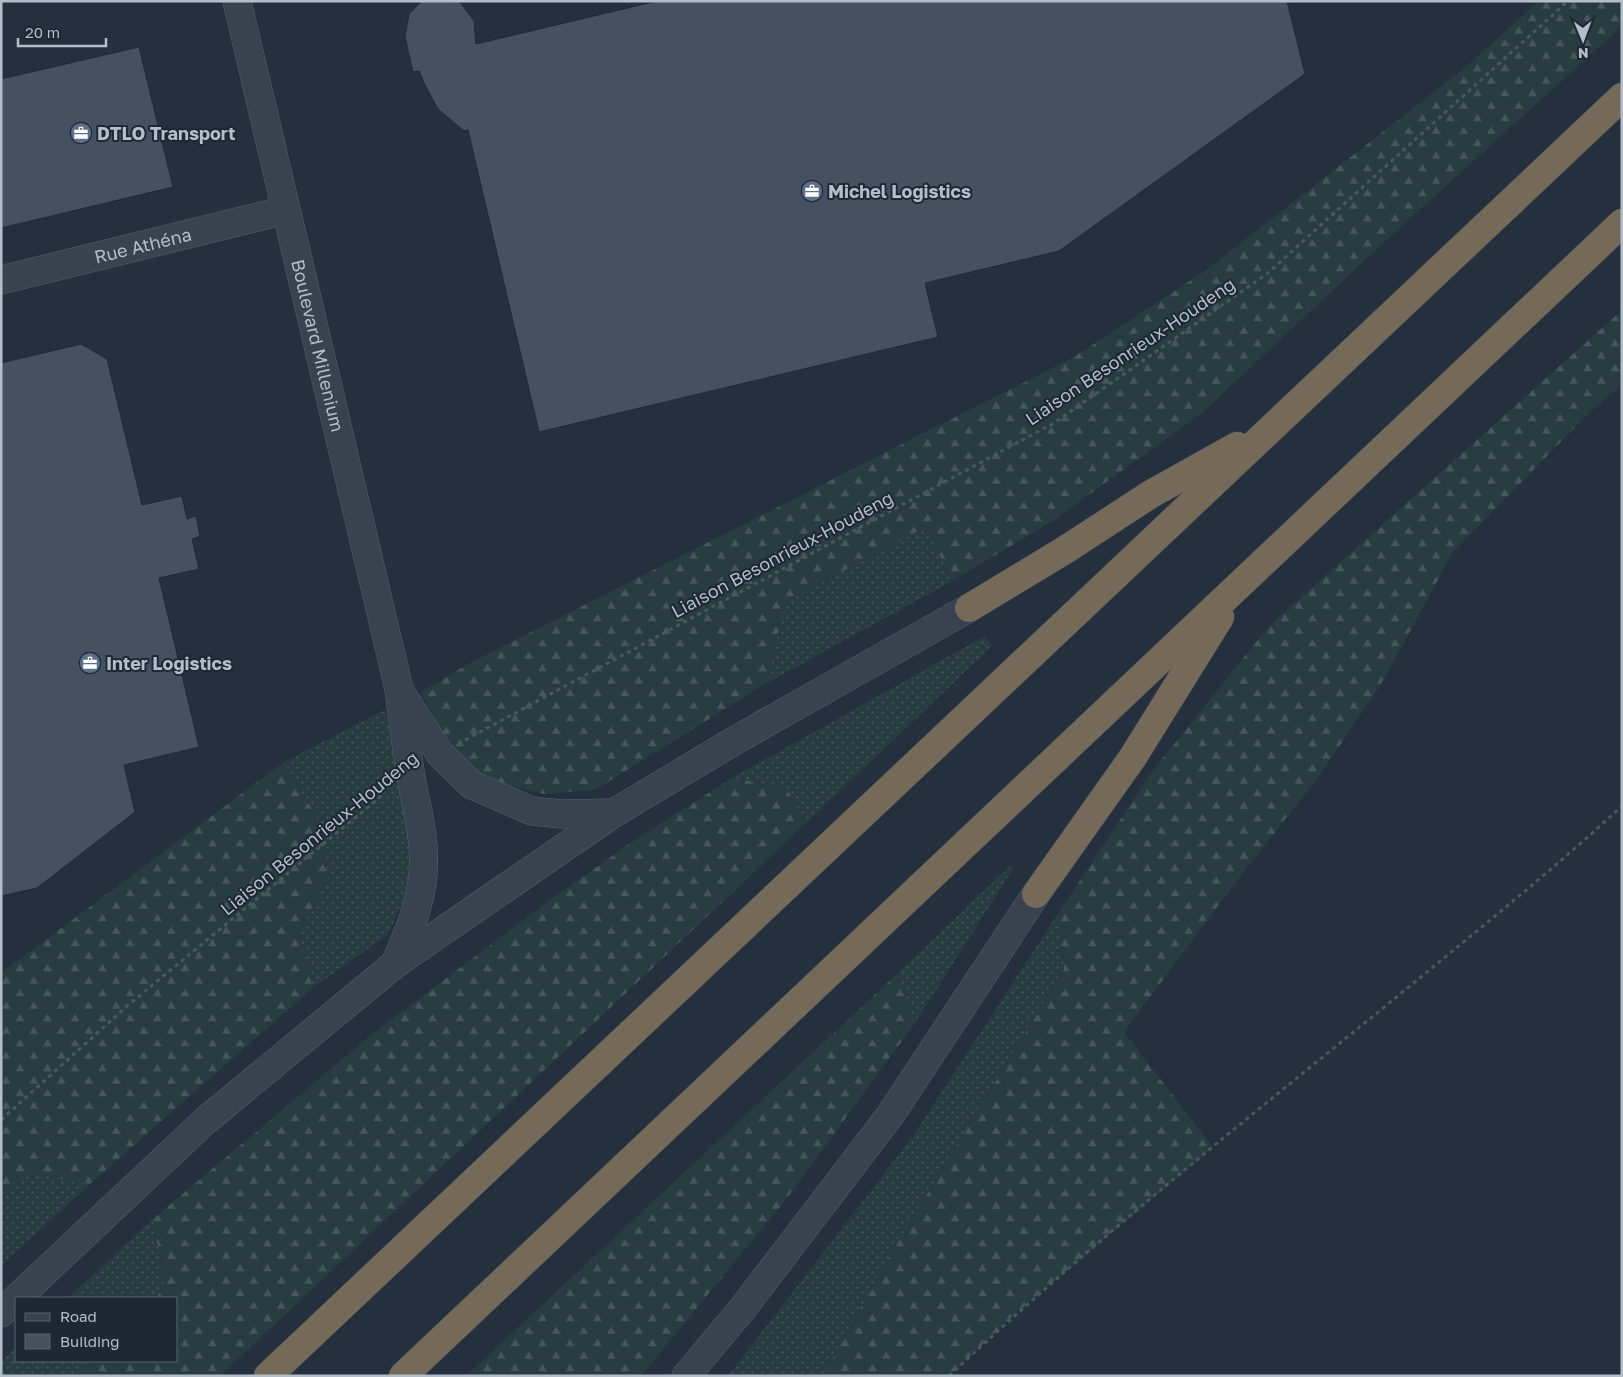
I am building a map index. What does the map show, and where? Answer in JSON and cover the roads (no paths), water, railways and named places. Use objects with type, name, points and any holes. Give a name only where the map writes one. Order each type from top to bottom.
[{"type":"highway","points":[[268,1376],[1622,97]]},
{"type":"highway","points":[[403,1376],[1622,223]]},
{"type":"highway","points":[[969,608],[1065,550],[1151,494],[1274,426]]},
{"type":"highway","points":[[1036,894],[1133,756],[1241,584]]},
{"type":"street","name":"Boulevard Millenium","points":[[237,1],[399,689]]},
{"type":"street","name":"Rue Athéna","points":[[1,280],[286,210]]},
{"type":"street","points":[[18,1297],[205,1121],[395,964],[614,813],[734,741],[969,608]]},
{"type":"street","points":[[399,689],[440,754],[472,785],[532,811],[561,814],[614,813]]},
{"type":"street","points":[[395,964],[414,916],[423,875],[424,845],[420,816],[410,773],[399,689]]},
{"type":"street","points":[[686,1376],[743,1308],[890,1114],[1036,894]]},
{"type":"street","points":[[1,1313],[15,1300]]},
{"type":"place","name":"DTLO Transport","points":[[81,133]]},
{"type":"place","name":"Michel Logistics","points":[[812,191]]},
{"type":"place","name":"Inter Logistics","points":[[90,663]]}]
